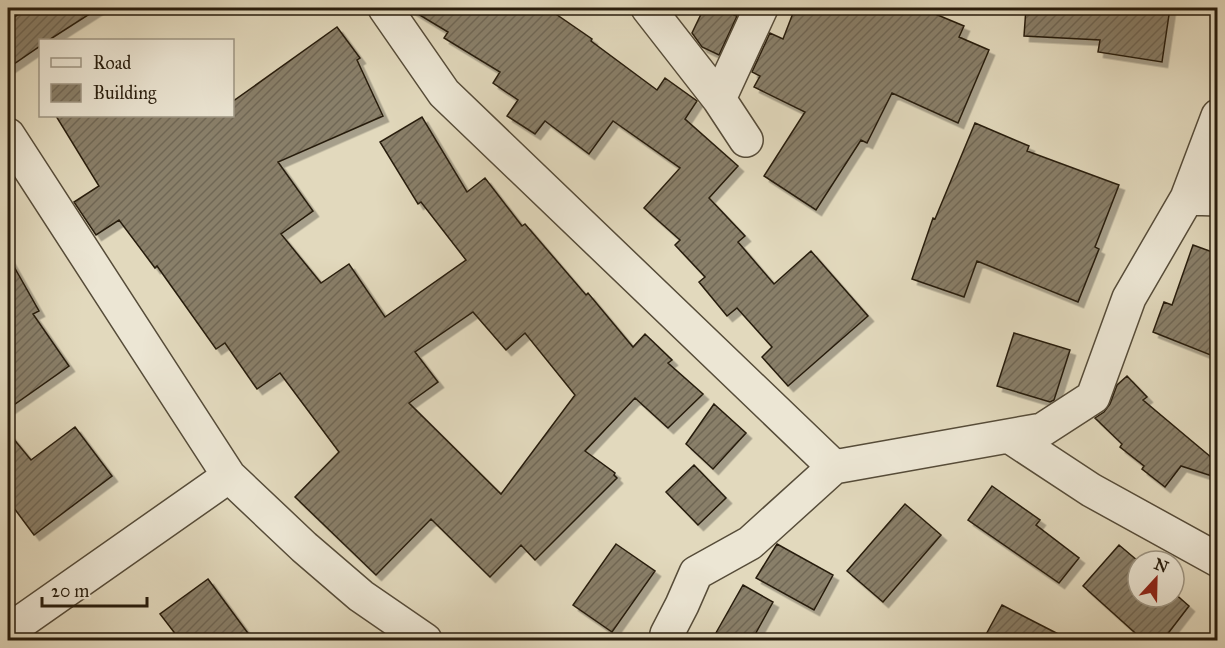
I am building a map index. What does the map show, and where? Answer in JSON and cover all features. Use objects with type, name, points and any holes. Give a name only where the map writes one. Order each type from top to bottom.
[{"type":"street","points":[[385,8],[444,93],[834,467]]},
{"type":"street","points":[[648,8],[719,99],[746,140]]},
{"type":"street","points":[[719,99],[760,8]]},
{"type":"street","points":[[666,640],[696,573],[750,543],[834,467],[1042,430],[1093,397],[1129,298],[1202,199],[1218,116]]},
{"type":"street","points":[[8,135],[229,476],[304,547],[361,596],[425,640]]},
{"type":"street","points":[[1009,436],[1091,490],[1218,560]]},
{"type":"street","points":[[8,632],[229,476]]},
{"type":"building","points":[[28,8],[99,8],[51,39],[39,39],[39,47],[8,68],[8,21]]},
{"type":"building","points":[[408,8],[547,8],[592,39],[591,41],[657,90],[665,78],[697,101],[685,119],[738,166],[709,198],[745,236],[738,242],[774,284],[811,251],[868,316],[788,386],[762,357],[772,347],[737,308],[727,316],[699,282],[705,277],[675,245],[680,240],[644,208],[680,168],[613,121],[589,154],[545,121],[535,134],[507,116],[518,100],[493,83],[500,72],[444,38],[448,32]]},
{"type":"building","points":[[704,8],[737,8],[734,15],[737,16],[719,55],[702,47],[692,33]]},
{"type":"building","points":[[795,8],[921,8],[964,26],[959,37],[989,50],[958,123],[892,93],[867,143],[861,140],[816,210],[764,176],[805,112],[754,87],[760,76],[752,72],[770,33],[783,39]]},
{"type":"building","points":[[1026,8],[1170,8],[1162,62],[1098,52],[1100,40],[1024,36]]},
{"type":"building","points":[[337,27],[360,58],[357,60],[383,116],[278,162],[313,211],[281,234],[321,283],[349,264],[385,317],[466,260],[421,202],[418,204],[380,142],[422,117],[467,192],[485,178],[522,226],[525,224],[586,295],[588,293],[633,347],[645,334],[672,360],[668,363],[703,394],[668,428],[635,398],[585,451],[615,473],[617,478],[535,560],[521,545],[490,577],[431,519],[376,575],[295,497],[339,452],[280,373],[257,389],[225,343],[216,349],[157,266],[155,268],[119,220],[96,235],[74,202],[99,186],[57,117],[234,117],[234,101]],"holes":[[[473,312],[506,350],[525,333],[575,395],[501,494],[409,403],[438,382],[415,352]]]},
{"type":"building","points":[[975,123],[1029,146],[1027,151],[1119,185],[1095,247],[1099,249],[1078,302],[977,261],[964,297],[912,279],[933,218],[935,219]]},
{"type":"building","points":[[1193,245],[1218,254],[1218,358],[1153,332],[1164,302],[1172,305]]},
{"type":"building","points":[[8,256],[39,311],[33,314],[69,366],[8,409]]},
{"type":"building","points":[[1014,333],[1070,350],[1054,400],[1050,402],[997,386]]},
{"type":"building","points":[[1127,376],[1147,397],[1143,400],[1218,463],[1218,478],[1181,466],[1165,487],[1142,469],[1144,466],[1120,447],[1122,444],[1095,418],[1104,412],[1110,404],[1117,385]]},
{"type":"building","points":[[714,404],[746,433],[713,469],[686,444]]},
{"type":"building","points":[[75,427],[112,476],[34,535],[8,500],[8,432],[31,460]]},
{"type":"building","points":[[694,465],[726,498],[698,525],[666,492]]},
{"type":"building","points":[[992,486],[1040,520],[1036,525],[1079,558],[1059,583],[968,520]]},
{"type":"building","points":[[905,504],[941,535],[883,602],[847,571]]},
{"type":"building","points":[[616,544],[655,571],[612,632],[573,605]]},
{"type":"building","points":[[777,544],[833,575],[814,610],[756,578]]},
{"type":"building","points":[[1119,545],[1126,551],[1126,609],[1186,609],[1186,603],[1189,606],[1163,640],[1143,640],[1083,586]]},
{"type":"building","points":[[208,579],[253,640],[180,640],[160,614]]},
{"type":"building","points":[[743,585],[773,602],[752,640],[712,640]]},
{"type":"building","points":[[1002,605],[1029,619],[1070,640],[983,640]]}]
